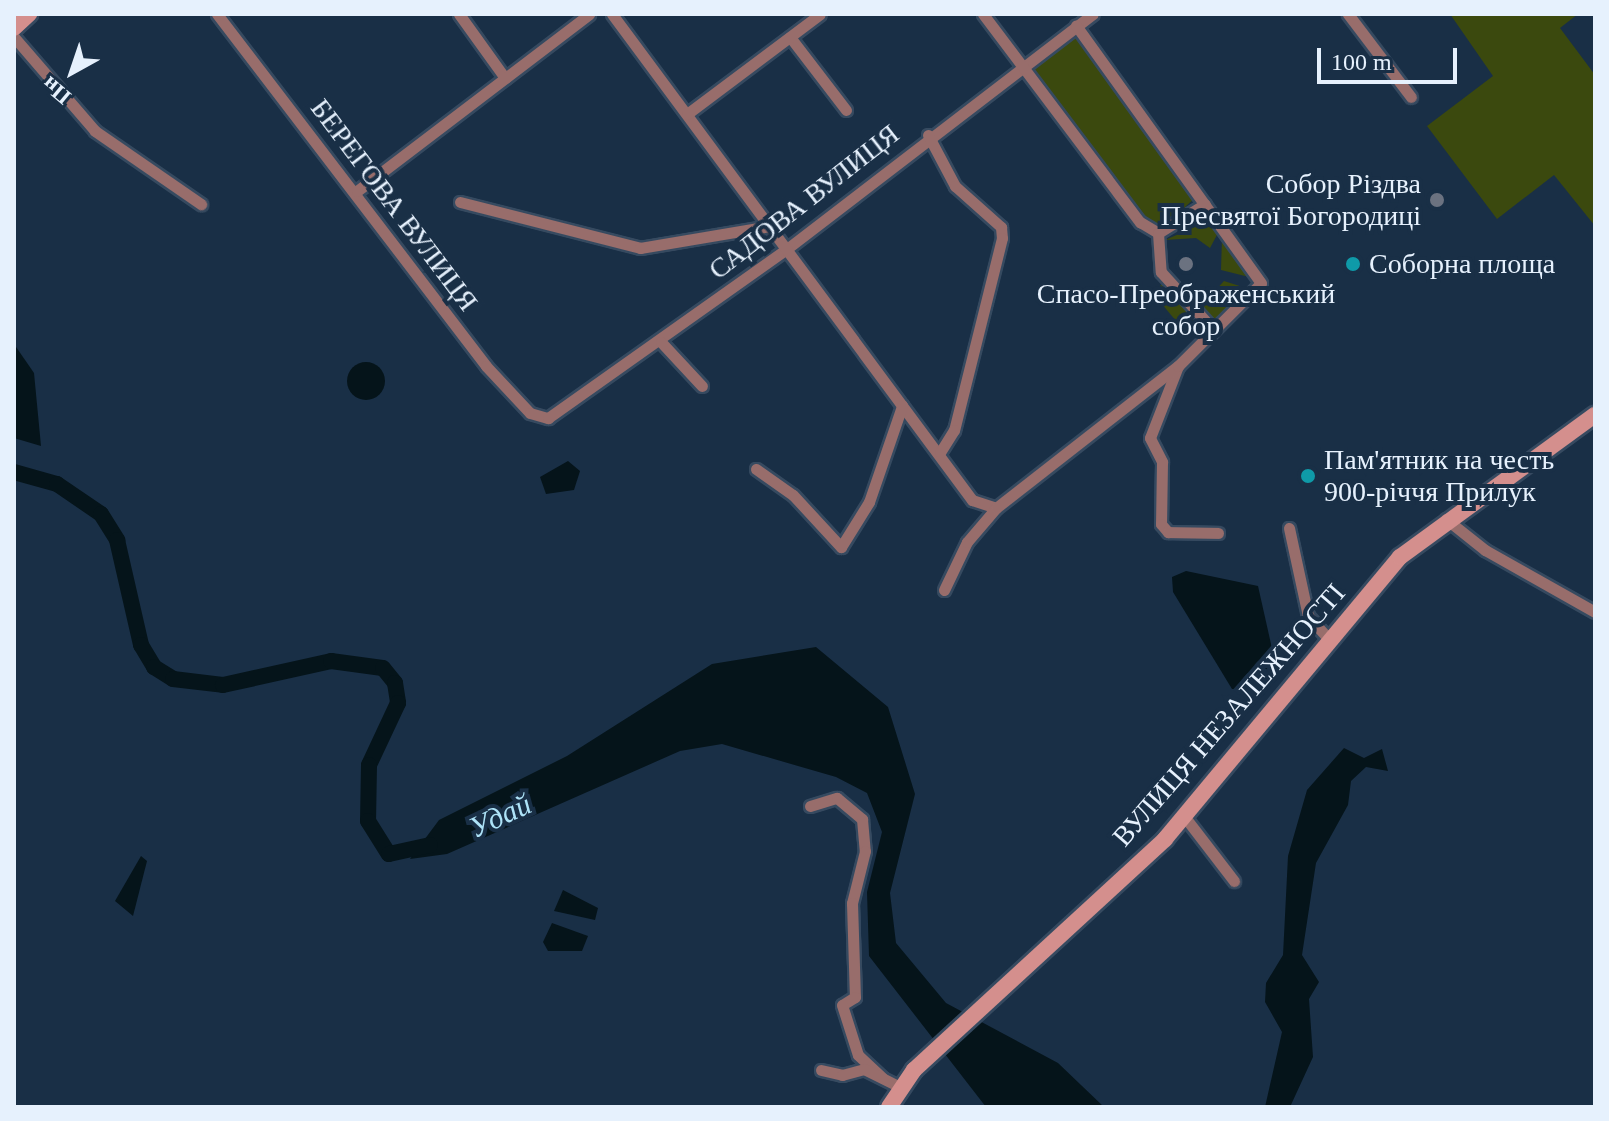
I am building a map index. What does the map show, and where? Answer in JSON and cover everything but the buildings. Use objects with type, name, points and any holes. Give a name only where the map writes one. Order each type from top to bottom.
[{"type":"main road","points":[[14,28],[29,14]]},
{"type":"main road","name":"ВУЛИЦЯ НЕЗАЛЕЖНОСТІ","points":[[889,1107],[914,1070],[1184,816],[1328,638],[1400,557],[1446,519],[1595,415]]},
{"type":"street","name":"БЕРЕГОВА ВУЛИЦЯ","points":[[217,14],[357,191],[486,366],[540,418]]},
{"type":"street","points":[[459,14],[505,78]]},
{"type":"street","points":[[357,191],[589,14]]},
{"type":"street","points":[[612,14],[902,406],[940,452],[972,500],[996,508]]},
{"type":"street","points":[[687,114],[820,14]]},
{"type":"street","points":[[983,14],[1131,214],[1158,233]]},
{"type":"street","name":"САДОВА ВУЛИЦЯ","points":[[540,418],[661,342],[788,248],[928,135],[1093,14]]},
{"type":"street","points":[[1348,14],[1411,97]]},
{"type":"street","points":[[944,590],[967,542],[996,508],[1178,366],[1212,328],[1261,283],[1076,26]]},
{"type":"street","points":[[14,37],[95,131],[201,204]]},
{"type":"street","points":[[790,37],[846,110]]},
{"type":"street","points":[[928,135],[955,186],[1001,227],[1002,238],[954,430],[940,452]]},
{"type":"street","points":[[460,202],[640,248],[770,226]]},
{"type":"street","points":[[1158,233],[1205,204]]},
{"type":"street","points":[[1158,233],[1161,272],[1212,328]]},
{"type":"street","points":[[661,342],[702,386]]},
{"type":"street","points":[[1178,366],[1171,401],[1150,438],[1162,462],[1161,524],[1168,532],[1218,533]]},
{"type":"street","points":[[756,469],[793,495],[841,547],[869,502],[902,406]]},
{"type":"street","points":[[1446,519],[1485,550],[1595,612]]},
{"type":"street","points":[[1289,528],[1308,616],[1328,638]]},
{"type":"street","points":[[810,806],[837,798],[862,819],[865,851],[852,903],[855,997],[842,1005],[858,1055],[882,1077]]},
{"type":"street","points":[[1184,816],[1234,881]]},
{"type":"street","points":[[821,1070],[842,1075],[864,1069],[900,1087]]},
{"type":"green space","points":[[1450,14],[1578,14],[1560,28],[1595,75],[1595,226],[1554,175],[1497,219],[1427,126],[1493,76]]},
{"type":"green space","points":[[1073,35],[1195,198],[1164,226],[1144,222],[1031,69]]},
{"type":"green space","points":[[1209,221],[1218,233],[1210,248],[1196,238],[1165,240]]},
{"type":"green space","points":[[1222,237],[1249,277],[1221,270]]},
{"type":"green space","points":[[1166,281],[1203,325],[1189,336],[1152,293]]},
{"type":"green space","points":[[1224,281],[1249,289],[1212,322],[1200,307]]},
{"type":"water","points":[[14,344],[34,373],[41,446],[14,438]]},
{"type":"water","points":[[366,362],[379,368],[385,381],[379,394],[366,400],[353,394],[347,381],[353,368]]},
{"type":"water","points":[[568,461],[580,471],[574,490],[546,494],[540,477]]},
{"type":"water","points":[[1186,571],[1258,586],[1275,662],[1243,689],[1232,689],[1173,592],[1172,577]]},
{"type":"water","points":[[816,647],[888,707],[915,794],[890,893],[896,943],[946,1003],[1058,1063],[1104,1107],[986,1107],[869,956],[867,892],[882,832],[867,793],[836,777],[722,744],[680,751],[447,854],[410,859],[439,820],[567,756],[712,664]]},
{"type":"water","points":[[1344,748],[1364,758],[1382,749],[1388,771],[1366,767],[1351,781],[1348,805],[1316,863],[1302,955],[1319,982],[1309,999],[1313,1057],[1290,1107],[1265,1107],[1282,1032],[1265,1002],[1266,983],[1283,955],[1288,856],[1307,790]]},
{"type":"water","points":[[141,856],[147,861],[133,916],[115,901]]},
{"type":"water","points":[[563,890],[598,908],[595,920],[554,911]]},
{"type":"water","points":[[552,923],[588,936],[582,951],[548,951],[543,942]]},
{"type":"waterway","name":"Удай","points":[[14,472],[57,484],[101,514],[117,540],[141,645],[154,667],[173,679],[223,685],[331,661],[383,668],[395,683],[398,703],[369,765],[368,821],[389,854],[430,845]]},
{"type":"place","name":"Собор Різдва Пресвятої Богородиці","points":[[1437,200]]},
{"type":"place","name":"Спасо-Преображенський собор","points":[[1186,264]]},
{"type":"place","name":"Соборна площа","points":[[1353,264]]},
{"type":"place","name":"Пам'ятник на честь 900-річчя Прилук","points":[[1308,476]]}]
